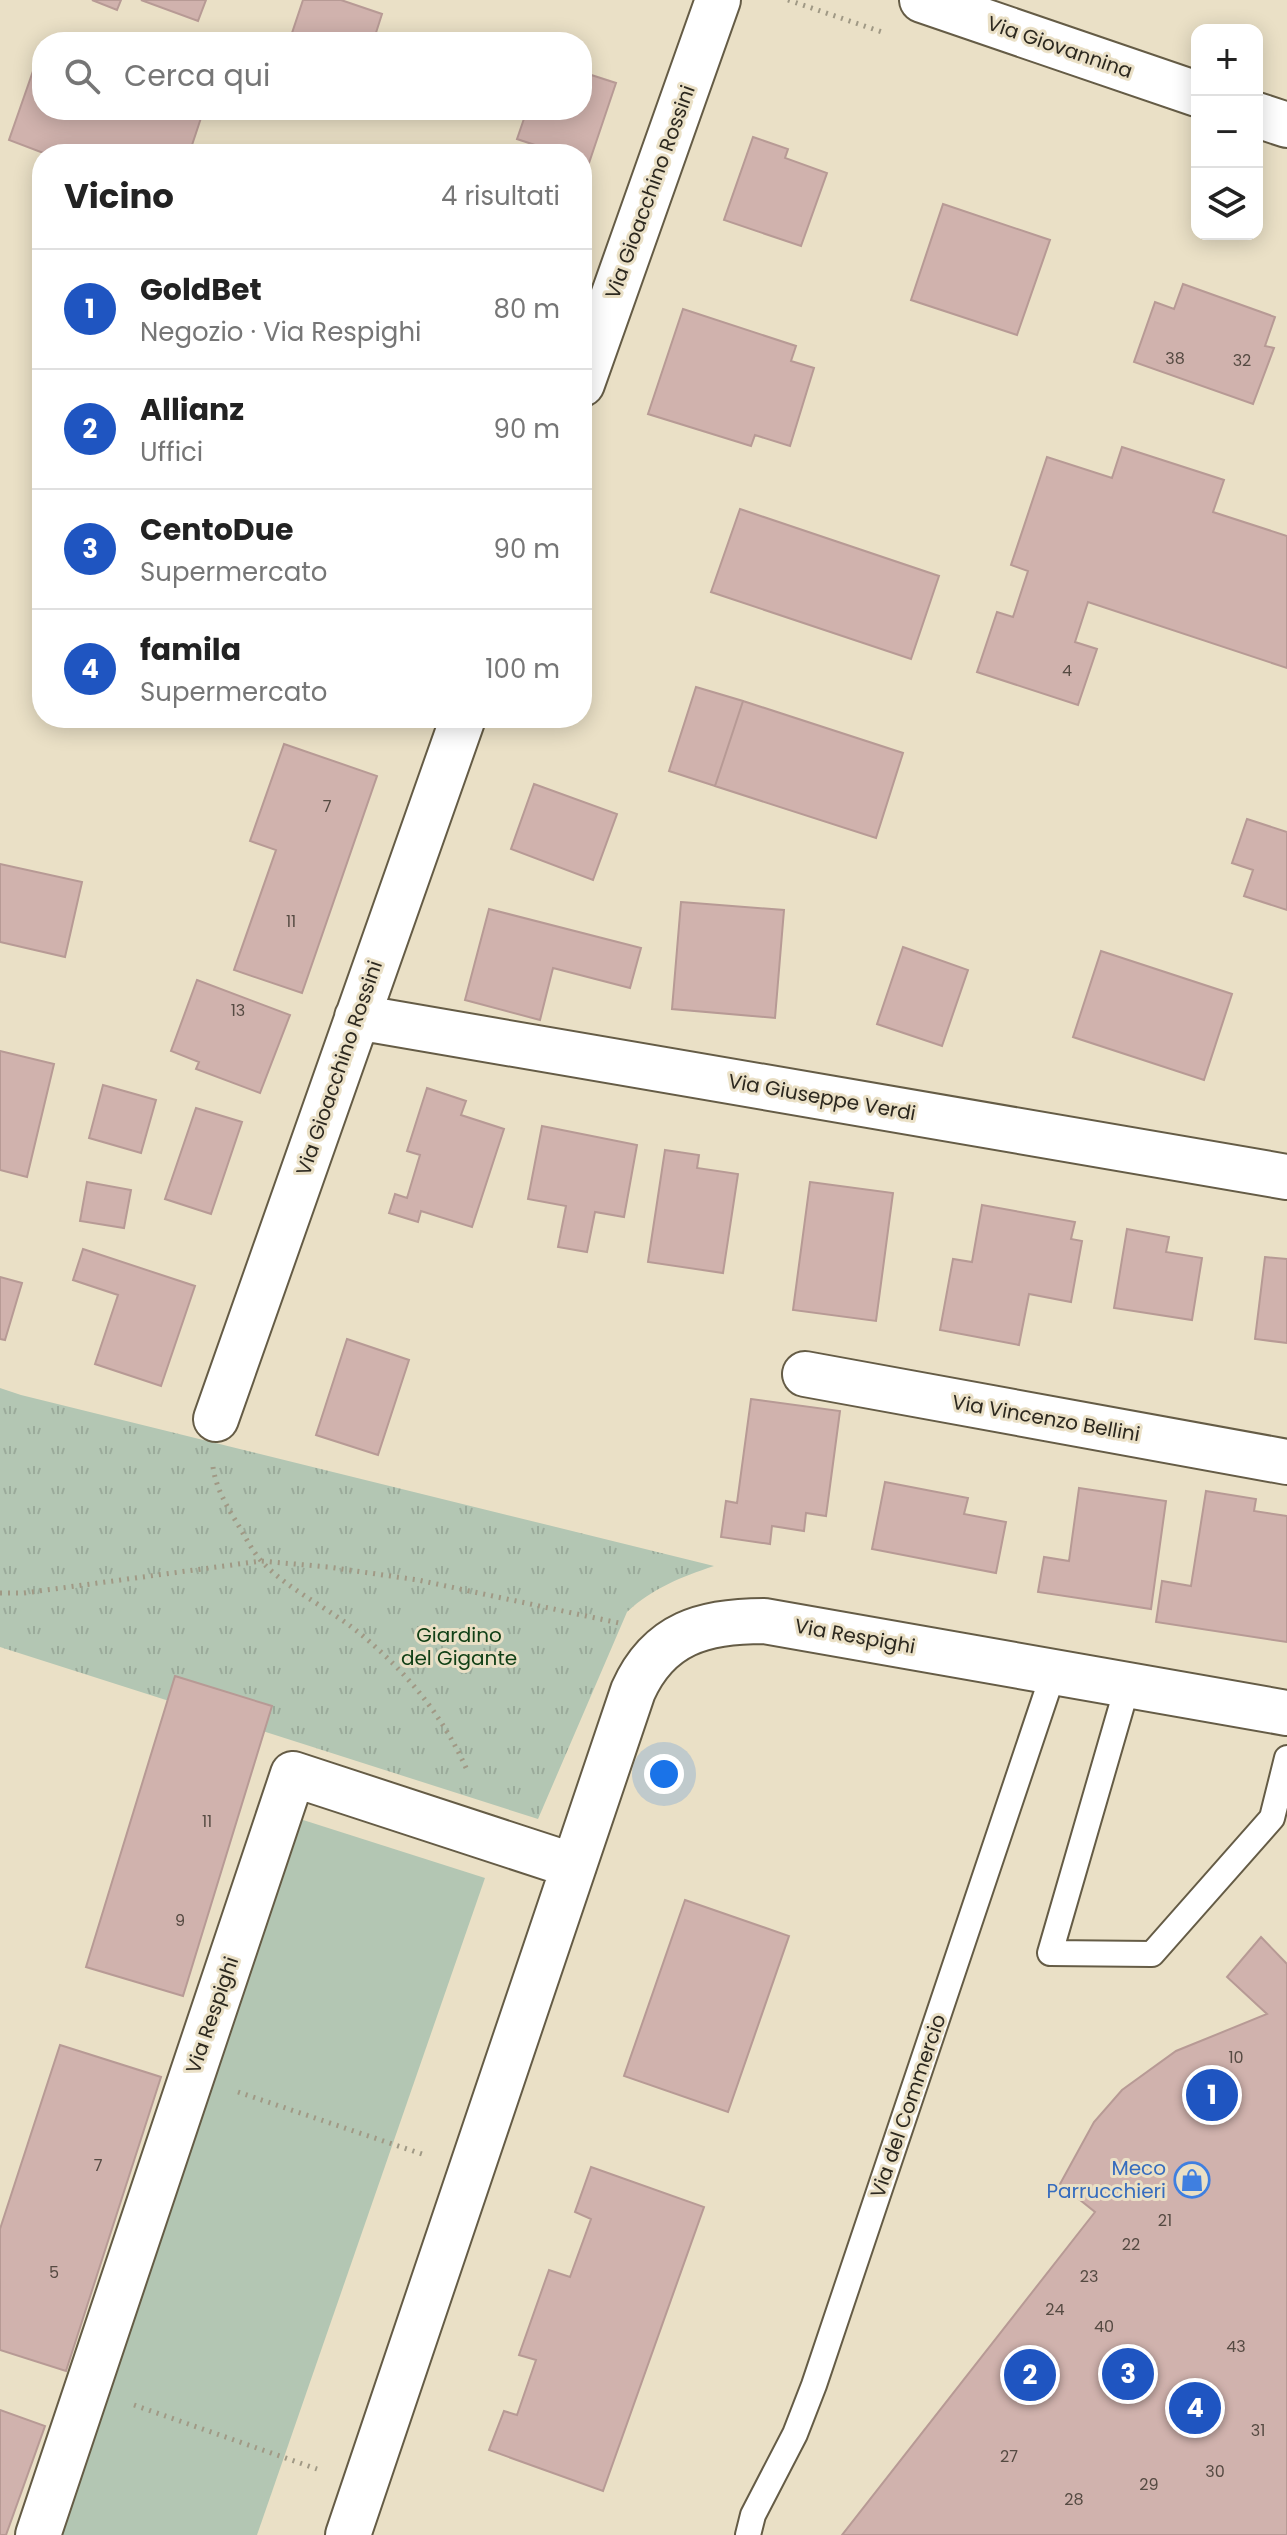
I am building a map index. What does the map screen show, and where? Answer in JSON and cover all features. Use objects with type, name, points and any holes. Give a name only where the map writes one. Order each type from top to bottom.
[{"type":"street","name":"Via Gioacchino Rossini","points":[[592,356],[718,0]]},
{"type":"street","name":"Via Giovannina","points":[[922,0],[1191,92]]},
{"type":"street","points":[[1263,117],[1287,125]]},
{"type":"street","name":"Via Gioacchino Rossini","points":[[216,1419],[459,728]]},
{"type":"street","name":"Via Giuseppe Verdi","points":[[357,1017],[1286,1174]]},
{"type":"street","name":"Via Vincenzo Bellini","points":[[805,1374],[1287,1462]]},
{"type":"street","name":"Via Respighi","points":[[348,2535],[643,1669],[658,1650],[699,1628],[722,1623],[764,1621],[1287,1713]]},
{"type":"street","name":"Via Respighi","points":[[38,2535],[293,1774],[574,1866]]},
{"type":"lane","name":"Via del Commercio","points":[[748,2535],[753,2515],[795,2434],[814,2385],[1054,1671]]},
{"type":"lane","points":[[1128,1684],[1050,1953],[1152,1954],[1279,1819],[1287,1758]]},
{"type":"path","points":[[216,1419],[211,1442],[215,1483],[261,1561],[289,1586],[359,1633],[390,1659],[419,1691],[452,1737],[467,1770]]},
{"type":"path","points":[[0,1593],[24,1593],[261,1561],[418,1580],[572,1612],[676,1638]]},
{"type":"path","points":[[192,2076],[471,2171]]},
{"type":"path","points":[[87,2389],[365,2486]]},
{"type":"green space","name":"Giardino del Gigante","points":[[0,1388],[714,1566],[668,1584],[627,1612],[538,1819],[0,1647]]},
{"type":"green space","points":[[300,1819],[485,1878],[257,2535],[59,2535]]},
{"type":"building","points":[[92,0],[121,0],[117,10]]},
{"type":"building","points":[[141,0],[206,0],[198,21]]},
{"type":"building","points":[[303,0],[341,0],[382,14],[376,32],[292,32]]},
{"type":"building","points":[[32,74],[32,120],[200,120],[192,144],[32,144],[32,149],[9,140]]},
{"type":"building","points":[[592,75],[616,83],[592,154],[592,144],[532,144],[517,139],[524,120],[592,120]]},
{"type":"building","points":[[753,137],[788,149],[785,158],[827,173],[801,246],[724,220]]},
{"type":"building","points":[[943,204],[1050,240],[1017,335],[911,300]]},
{"type":"building","points":[[1183,284],[1275,317],[1265,346],[1274,348],[1253,404],[1134,362],[1155,302],[1174,309]]},
{"type":"building","points":[[683,309],[796,346],[791,361],[814,368],[790,446],[755,435],[751,446],[648,414]]},
{"type":"building","points":[[1122,447],[1224,480],[1213,512],[1287,536],[1287,668],[1088,602],[1075,642],[1097,649],[1078,705],[977,672],[997,612],[1013,617],[1028,571],[1011,565],[1047,457],[1112,478]]},
{"type":"building","points":[[740,509],[939,576],[911,659],[711,592]]},
{"type":"building","points":[[696,687],[743,701],[715,786],[669,771]]},
{"type":"building","points":[[743,701],[903,753],[876,838],[715,786]]},
{"type":"building","points":[[284,744],[377,776],[302,993],[234,970],[276,850],[250,841]]},
{"type":"building","points":[[534,784],[617,814],[593,880],[511,849]]},
{"type":"building","points":[[1247,819],[1287,832],[1287,910],[1244,896],[1253,870],[1232,863]]},
{"type":"building","points":[[0,864],[82,882],[65,957],[0,942]]},
{"type":"building","points":[[681,902],[784,910],[775,1018],[672,1009]]},
{"type":"building","points":[[489,909],[641,948],[630,988],[553,968],[540,1020],[465,1000]]},
{"type":"building","points":[[903,947],[968,970],[942,1046],[877,1024]]},
{"type":"building","points":[[1101,951],[1232,994],[1204,1080],[1073,1037]]},
{"type":"building","points":[[197,980],[290,1015],[260,1093],[196,1069],[199,1062],[171,1051]]},
{"type":"building","points":[[0,1051],[54,1064],[27,1177],[0,1170]]},
{"type":"building","points":[[103,1085],[156,1100],[141,1153],[89,1138]]},
{"type":"building","points":[[427,1088],[466,1101],[461,1115],[504,1129],[472,1227],[421,1211],[418,1222],[389,1213],[395,1194],[407,1198],[420,1155],[407,1151]]},
{"type":"building","points":[[196,1108],[242,1122],[211,1214],[165,1199]]},
{"type":"building","points":[[542,1126],[637,1145],[624,1217],[595,1212],[587,1252],[558,1247],[566,1206],[528,1199]]},
{"type":"building","points":[[665,1150],[699,1155],[697,1168],[738,1174],[723,1273],[648,1262]]},
{"type":"building","points":[[87,1182],[131,1190],[124,1228],[80,1221]]},
{"type":"building","points":[[810,1182],[893,1193],[876,1321],[793,1310]]},
{"type":"building","points":[[982,1205],[1075,1222],[1071,1239],[1082,1241],[1071,1302],[1029,1294],[1019,1345],[940,1330],[953,1259],[972,1262]]},
{"type":"building","points":[[1127,1229],[1169,1237],[1166,1252],[1202,1258],[1192,1320],[1114,1308]]},
{"type":"building","points":[[83,1249],[195,1286],[161,1386],[95,1364],[118,1295],[73,1280]]},
{"type":"building","points":[[1265,1257],[1287,1259],[1287,1343],[1255,1339]]},
{"type":"building","points":[[0,1277],[22,1283],[5,1340],[0,1339]]},
{"type":"building","points":[[347,1339],[409,1360],[378,1455],[316,1435]]},
{"type":"building","points":[[751,1399],[840,1411],[826,1516],[806,1513],[804,1531],[772,1526],[770,1544],[721,1537],[726,1501],[737,1503]]},
{"type":"building","points":[[885,1482],[968,1498],[964,1514],[1006,1522],[996,1573],[872,1549]]},
{"type":"building","points":[[1079,1488],[1166,1501],[1151,1609],[1038,1592],[1044,1557],[1069,1561]]},
{"type":"building","points":[[1206,1491],[1256,1499],[1254,1511],[1287,1516],[1287,1642],[1156,1622],[1162,1581],[1191,1586]]},
{"type":"building","points":[[175,1676],[272,1706],[183,1996],[86,1967]]},
{"type":"building","points":[[685,1900],[789,1936],[728,2112],[624,2076]]},
{"type":"building","points":[[1261,1937],[1287,1964],[1287,2535],[842,2535],[1095,2212],[1060,2184],[1094,2122],[1122,2090],[1176,2051],[1267,2014],[1227,1977]]},
{"type":"building","points":[[60,2045],[161,2077],[66,2371],[0,2350],[0,2229]]},
{"type":"building","points":[[591,2167],[704,2207],[603,2491],[489,2450],[504,2411],[517,2415],[536,2360],[519,2355],[549,2270],[570,2277],[591,2219],[575,2212]]},
{"type":"building","points":[[0,2410],[45,2426],[6,2535],[0,2535]]},
{"type":"place","name":"GoldBet","points":[[1212,2095]]},
{"type":"place","name":"Meco Parrucchieri","points":[[1192,2180]]},
{"type":"place","name":"CentoDue","points":[[1128,2374]]},
{"type":"place","name":"Allianz","points":[[1030,2375]]},
{"type":"place","name":"famila","points":[[1195,2408]]}]
